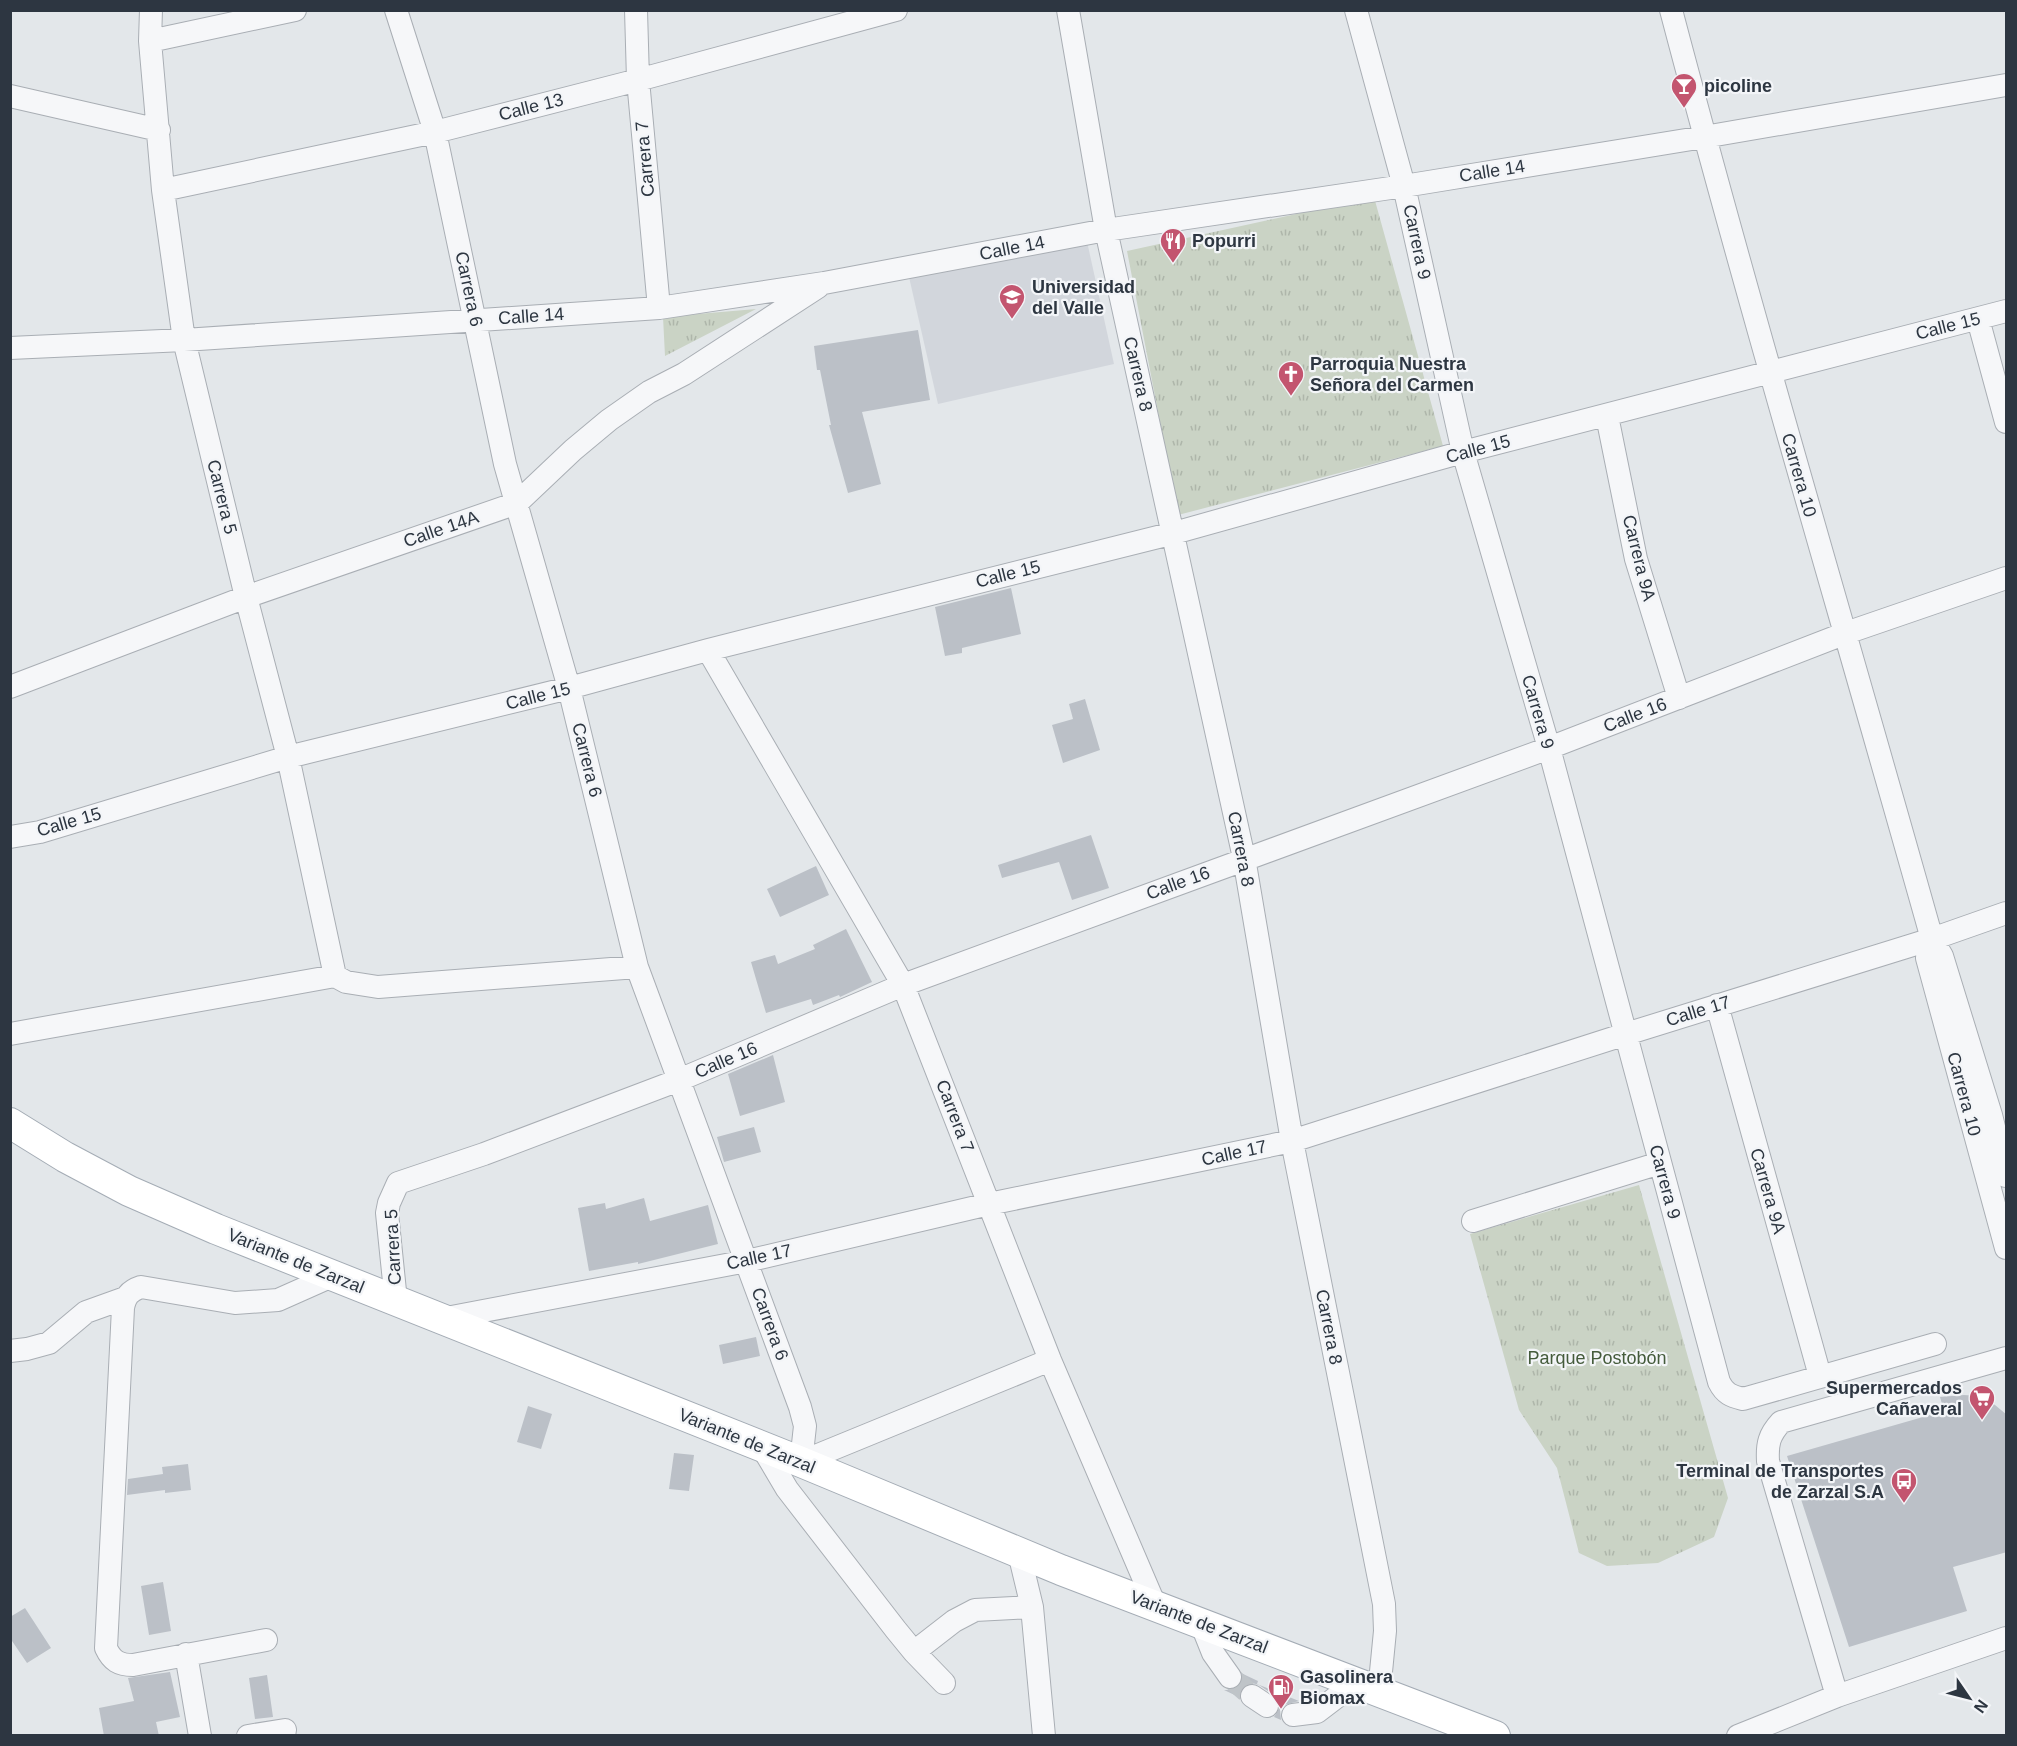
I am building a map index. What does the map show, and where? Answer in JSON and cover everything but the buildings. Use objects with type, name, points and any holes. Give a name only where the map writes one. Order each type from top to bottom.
[{"type":"main road","name":"Variante de Zarzal","points":[[10,1123],[64,1157],[129,1191],[216,1229],[801,1462],[1019,1553],[1496,1736]]},
{"type":"street","name":"Carrera 5","points":[[150,10],[150,41],[163,190],[184,340],[246,597],[288,758],[335,976]]},
{"type":"street","points":[[150,41],[295,10]]},
{"type":"street","name":"Carrera 6","points":[[396,10],[435,132],[505,464],[569,688],[637,968],[800,1407],[805,1426],[801,1462]]},
{"type":"street","name":"Carrera 7","points":[[636,10],[638,80],[659,308]]},
{"type":"street","name":"Calle 13","points":[[163,190],[435,132],[896,10]]},
{"type":"street","name":"Carrera 8","points":[[1068,10],[1106,230],[1244,858],[1292,1141],[1384,1604],[1385,1631],[1367,1687]]},
{"type":"street","name":"Carrera 9","points":[[1356,10],[1404,186],[1463,452],[1549,748],[1719,1382],[1724,1392],[1743,1399],[1820,1376]]},
{"type":"street","name":"Carrera 10","points":[[1671,10],[1769,372],[1846,633],[1932,939],[1942,956],[1999,1112],[2007,1176]]},
{"type":"street","name":"Calle 14","points":[[10,348],[184,340],[659,308],[824,283],[1106,230],[1404,186],[2007,85]]},
{"type":"street","points":[[10,96],[159,130]]},
{"type":"street","name":"Calle 14A","points":[[10,687],[246,597],[517,503],[573,450],[609,420],[649,392],[684,374],[824,283]]},
{"type":"street","name":"Calle 15","points":[[10,837],[40,832],[288,758],[1174,533],[1463,452],[2007,311]]},
{"type":"street","points":[[1978,319],[2007,422]]},
{"type":"street","name":"Carrera 9A","points":[[1607,416],[1636,559],[1679,698]]},
{"type":"street","name":"Calle 16","points":[[457,1164],[679,1080],[903,985],[1549,748],[1846,633],[2007,578]]},
{"type":"street","name":"Carrera 7","points":[[708,650],[903,985],[1050,1359],[1155,1605]]},
{"type":"street","name":"Calle 17","points":[[441,1319],[747,1261],[989,1204],[1292,1141],[1932,939],[2007,913]]},
{"type":"street","name":"Carrera 10","points":[[1932,939],[1927,958],[2007,1248]]},
{"type":"street","points":[[10,1034],[335,976],[346,982],[378,987],[637,968]]},
{"type":"street","name":"Carrera 9A","points":[[1717,1005],[1820,1376]]},
{"type":"street","points":[[1473,1221],[1660,1163]]},
{"type":"street","name":"Carrera 5","points":[[396,1301],[387,1213],[392,1194],[398,1183],[457,1164]]},
{"type":"street","points":[[10,1351],[27,1349],[49,1342],[86,1312],[125,1298],[132,1290],[141,1287],[235,1302],[278,1300],[332,1275]]},
{"type":"street","points":[[125,1298],[106,1648],[114,1661],[123,1665],[266,1640]]},
{"type":"street","points":[[1820,1376],[1935,1344]]},
{"type":"street","points":[[1837,1696],[1768,1461],[1767,1446],[1770,1433],[1780,1422],[2007,1358]]},
{"type":"street","points":[[801,1462],[1050,1359]]},
{"type":"street","points":[[762,1447],[787,1489],[914,1652],[944,1683]]},
{"type":"street","points":[[1019,1553],[1032,1607],[1044,1736]]},
{"type":"street","points":[[914,1652],[954,1621],[975,1610],[1032,1607]]},
{"type":"street","points":[[1201,1623],[1213,1653],[1230,1677]]},
{"type":"street","points":[[1738,1736],[1837,1696],[2007,1638]]},
{"type":"street","points":[[186,1654],[200,1736]]},
{"type":"street","points":[[1293,1715],[1317,1712],[1367,1687]]},
{"type":"street","points":[[248,1736],[285,1730]]},
{"type":"shaded area","name":"Universidad del Valle","points":[[1086,237],[1114,364],[938,404],[909,277]]},
{"type":"green space","points":[[1374,197],[1443,446],[1178,515],[1127,251]]},
{"type":"green space","points":[[756,309],[665,356],[663,317]]},
{"type":"green space","name":"Parque Postobón","points":[[1639,1185],[1728,1498],[1714,1537],[1658,1563],[1607,1566],[1579,1553],[1557,1468],[1519,1410],[1470,1234]]},
{"type":"tunnel","points":[[1230,1677],[1252,1696]]},
{"type":"place","name":"picoline","points":[[1684,109]]},
{"type":"place","name":"Popurri","points":[[1173,264]]},
{"type":"place","name":"Universidad del Valle","points":[[1012,320]]},
{"type":"place","name":"Parroquia Nuestra Señora del Carmen","points":[[1291,397]]},
{"type":"place","name":"Supermercados Cañaveral","points":[[1982,1421]]},
{"type":"place","name":"Terminal de Transportes de Zarzal S.A","points":[[1904,1504]]},
{"type":"place","name":"Gasolinera Biomax","points":[[1281,1710]]}]
